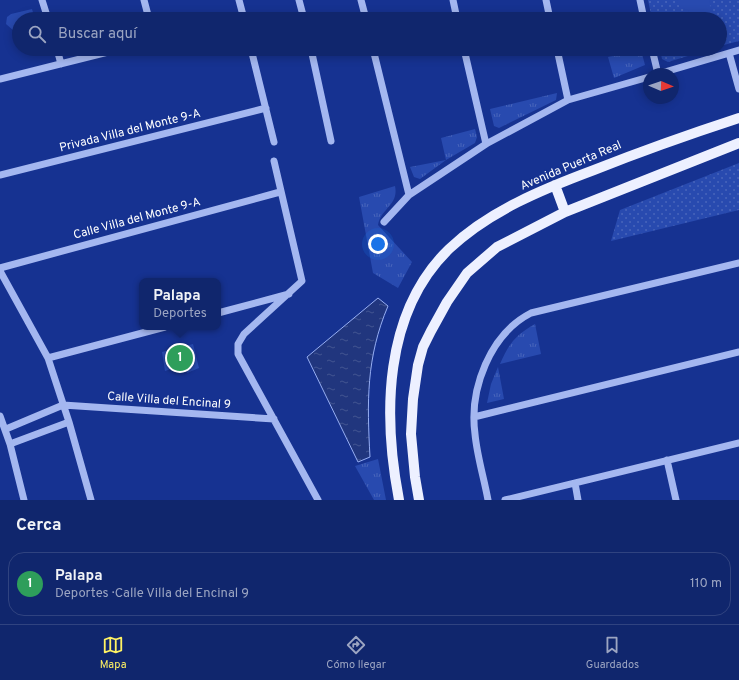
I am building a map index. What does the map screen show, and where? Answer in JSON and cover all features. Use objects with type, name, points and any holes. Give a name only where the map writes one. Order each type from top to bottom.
[{"type":"main road","name":"Avenida Puerta Real","points":[[399,500],[390,421],[390,391],[399,338],[407,313],[415,295],[448,250],[491,217],[554,185],[655,146],[739,118]]},
{"type":"main road","points":[[419,500],[415,477],[411,434],[413,398],[423,347],[430,331],[447,302],[467,273],[497,247],[565,212],[739,143]]},
{"type":"main road","points":[[554,185],[565,212]]},
{"type":"street","points":[[42,0],[46,12]]},
{"type":"street","points":[[144,0],[147,12]]},
{"type":"street","points":[[239,0],[240,12]]},
{"type":"street","points":[[299,0],[302,12]]},
{"type":"street","points":[[361,0],[364,12]]},
{"type":"street","points":[[453,0],[456,12]]},
{"type":"street","points":[[546,0],[549,12]]},
{"type":"street","points":[[640,0],[643,12]]},
{"type":"street","points":[[738,87],[729,53],[739,50]]},
{"type":"street","points":[[59,56],[62,64]]},
{"type":"street","points":[[0,79],[93,56]]},
{"type":"street","points":[[253,56],[274,142]]},
{"type":"street","points":[[313,56],[331,141]]},
{"type":"street","points":[[375,56],[409,195]]},
{"type":"street","points":[[466,56],[486,144]]},
{"type":"street","points":[[559,56],[568,100]]},
{"type":"street","points":[[654,56],[657,68]]},
{"type":"street","points":[[678,68],[719,56]]},
{"type":"street","points":[[384,222],[409,195],[486,144],[568,100],[643,79]]},
{"type":"street","name":"Privada Villa del Monte 9-A","points":[[0,175],[266,108]]},
{"type":"street","points":[[274,161],[280,192],[302,281],[291,293],[244,334],[238,344],[238,354],[318,500]]},
{"type":"street","name":"Calle Villa del Monte 9-A","points":[[0,270],[280,192]]},
{"type":"street","points":[[488,500],[476,444],[474,417],[478,389],[487,361],[497,343],[519,319],[531,313],[739,263]]},
{"type":"street","points":[[0,270],[48,358],[69,422],[91,500]]},
{"type":"street","points":[[221,312],[291,293]]},
{"type":"street","points":[[48,358],[154,330]]},
{"type":"street","points":[[474,417],[739,352]]},
{"type":"street","name":"Calle Villa del Encinal 9","points":[[6,429],[63,405],[274,420]]},
{"type":"street","points":[[0,416],[6,429],[24,500]]},
{"type":"street","points":[[10,444],[69,422]]},
{"type":"street","points":[[505,500],[739,443]]},
{"type":"street","points":[[667,460],[676,500]]},
{"type":"street","points":[[575,483],[578,500]]},
{"type":"green space","points":[[648,0],[739,0],[739,41],[727,44],[727,12],[651,12]]},
{"type":"green space","points":[[678,0],[709,0],[712,12],[688,12],[688,10],[681,8],[677,3]]},
{"type":"green space","points":[[32,9],[33,12],[19,12]]},
{"type":"green space","points":[[11,14],[12,29],[6,24],[7,17]]},
{"type":"green space","points":[[643,56],[645,65],[614,78],[608,57]]},
{"type":"green space","points":[[661,56],[688,56],[668,62],[662,59]]},
{"type":"green space","points":[[557,93],[556,100],[499,128],[494,126],[490,109]]},
{"type":"green space","points":[[475,129],[477,137],[475,143],[446,160],[441,138]]},
{"type":"green space","points":[[446,160],[420,179],[414,177],[410,167]]},
{"type":"green space","points":[[739,163],[739,210],[611,241],[620,210]]},
{"type":"green space","points":[[395,186],[396,192],[394,198],[382,214],[378,225],[412,262],[398,288],[373,273],[359,197]]},
{"type":"green space","points":[[535,324],[541,354],[500,364],[514,340]]},
{"type":"green space","points":[[193,344],[199,368],[187,373],[186,364],[165,371],[162,352]]},
{"type":"green space","points":[[498,367],[504,399],[487,403],[491,384]]},
{"type":"green space","points":[[378,459],[386,500],[374,500],[355,466]]},
{"type":"water","points":[[378,298],[388,306],[375,344],[372,362],[368,418],[370,457],[358,462],[307,357]]},
{"type":"place","name":"Palapa","points":[[180,358]]}]
